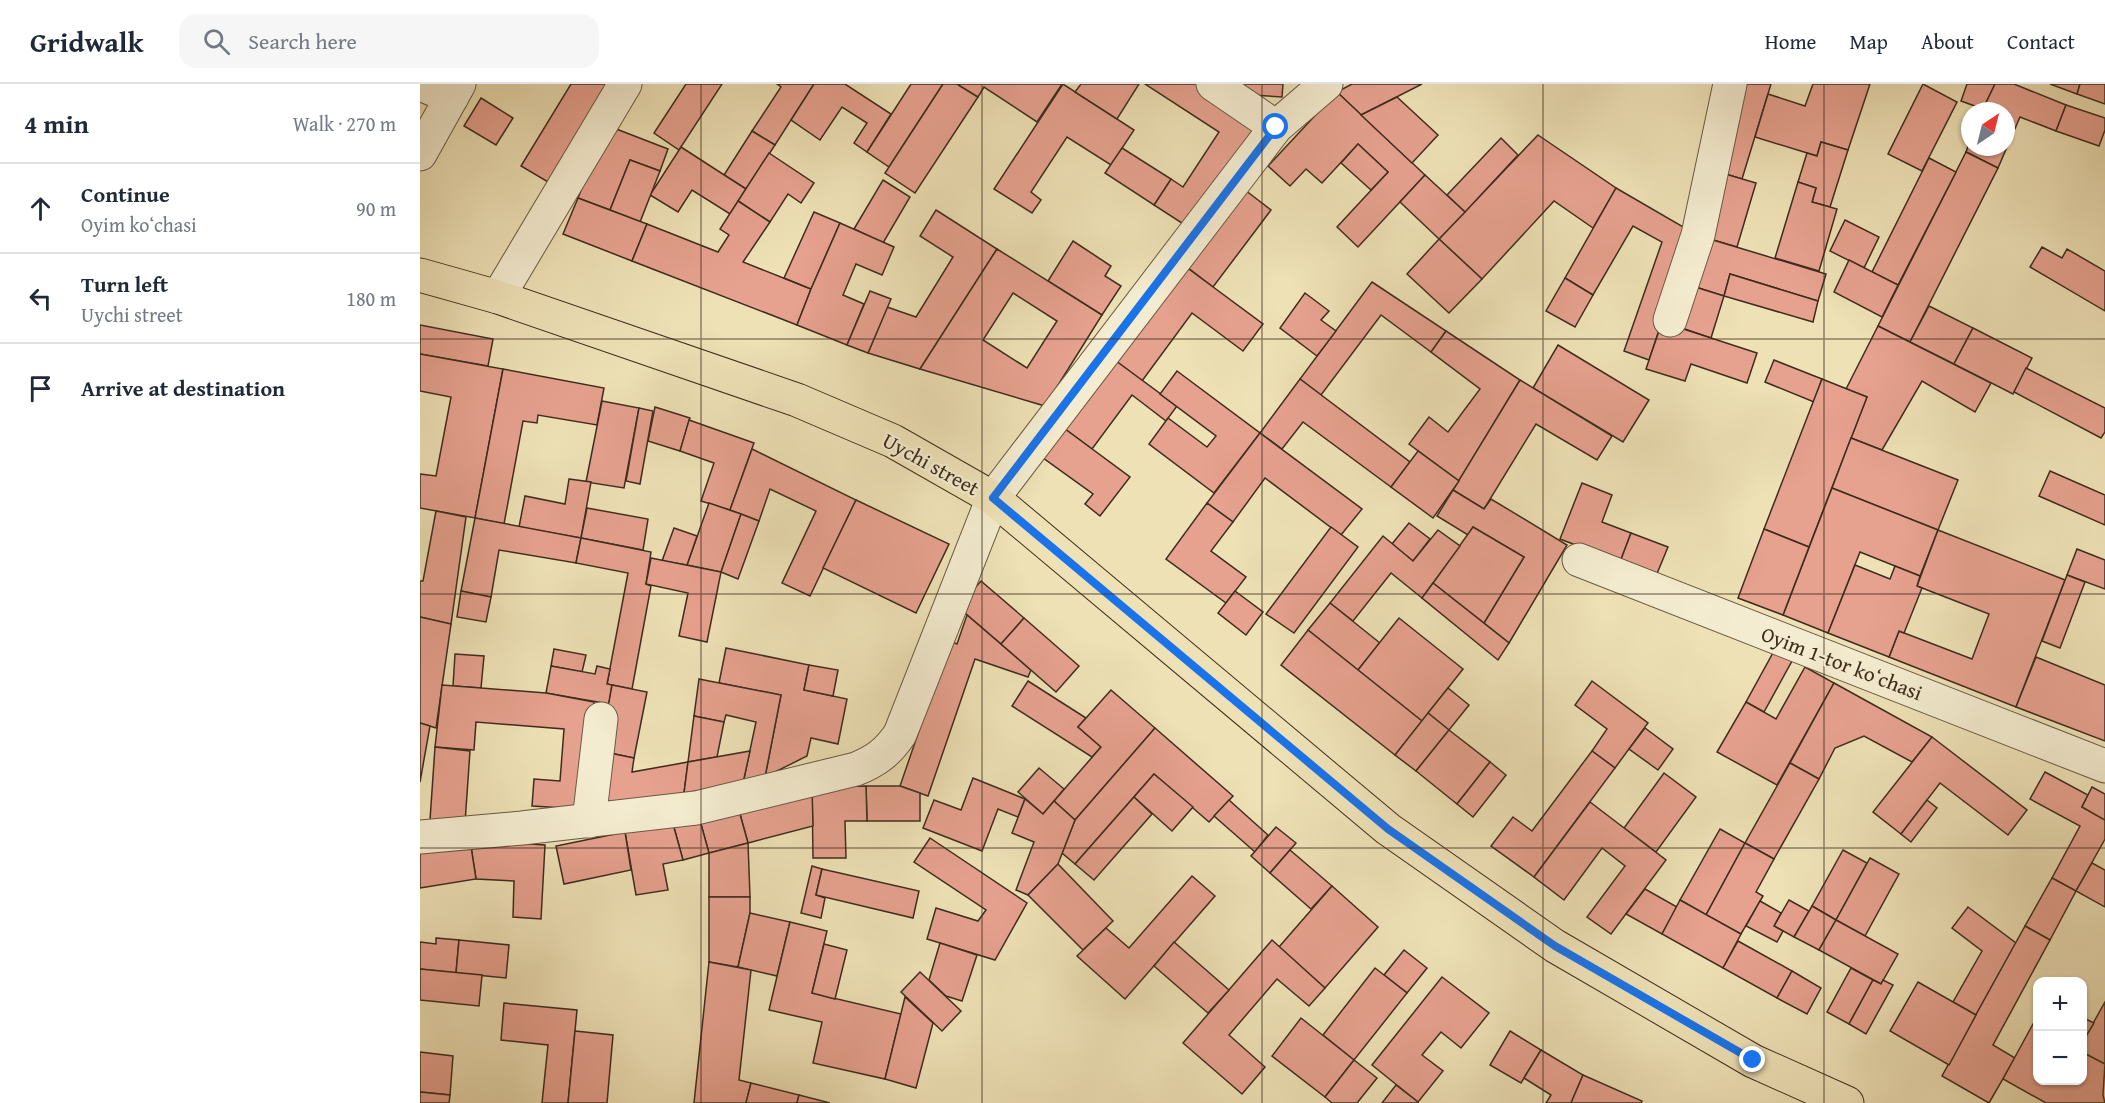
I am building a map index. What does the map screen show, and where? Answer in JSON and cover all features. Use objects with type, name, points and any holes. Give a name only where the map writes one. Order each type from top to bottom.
[{"type":"main road","name":"Uychi street","points":[[420,275],[498,297],[797,399],[893,441],[993,498],[1397,835],[1555,946],[1753,1060],[1847,1103]]},
{"type":"street","points":[[420,84],[455,90],[420,154]]},
{"type":"street","points":[[498,297],[625,84]]},
{"type":"street","points":[[1213,84],[1276,127]]},
{"type":"street","points":[[420,837],[696,808],[855,769],[872,763],[882,756],[900,734],[993,498],[1276,127],[1326,84]]},
{"type":"street","points":[[1670,320],[1698,235],[1730,84]]},
{"type":"street","name":"Oyim 1-tor koʻchasi","points":[[1579,560],[2105,766]]},
{"type":"street","points":[[589,821],[602,719]]},
{"type":"building","points":[[571,84],[607,84],[548,182],[521,166]]},
{"type":"building","points":[[686,84],[722,84],[679,150],[654,133]]},
{"type":"building","points":[[777,84],[814,84],[775,145],[752,131],[781,87]]},
{"type":"building","points":[[814,84],[845,84],[891,114],[867,152],[854,143],[867,123],[842,107],[820,140],[791,120]]},
{"type":"building","points":[[911,84],[943,84],[889,167],[867,152]]},
{"type":"building","points":[[943,84],[957,84],[978,97],[915,193],[885,173]]},
{"type":"building","points":[[957,84],[1062,84],[1037,122],[984,87],[978,97]]},
{"type":"building","points":[[1063,84],[1134,130],[1111,165],[1067,137],[1031,192],[1041,200],[1032,213],[994,189]]},
{"type":"building","points":[[1081,84],[1139,84],[1117,119],[1075,92]]},
{"type":"building","points":[[1145,84],[1204,84],[1261,122],[1191,229],[1154,205],[1171,179],[1183,187],[1219,132]]},
{"type":"building","points":[[1234,84],[1283,84],[1282,97],[1252,95]]},
{"type":"building","points":[[1352,84],[1422,84],[1361,115],[1337,92]]},
{"type":"building","points":[[1741,84],[1771,84],[1742,179],[1722,173]]},
{"type":"building","points":[[1813,84],[1870,84],[1848,150],[1821,142],[1817,156],[1755,137],[1768,94],[1805,106]]},
{"type":"building","points":[[1923,84],[1957,102],[1922,171],[1888,154]]},
{"type":"building","points":[[1967,84],[1995,84],[1986,102],[1961,101]]},
{"type":"building","points":[[1995,84],[2014,84],[2066,105],[2056,131],[2020,117],[2015,129],[2015,102],[1986,102]]},
{"type":"building","points":[[2050,84],[2080,84],[2077,94]]},
{"type":"building","points":[[2080,84],[2105,84],[2105,104],[2077,94]]},
{"type":"building","points":[[1337,92],[1425,175],[1358,247],[1337,227],[1388,172],[1358,144],[1322,183],[1306,169],[1290,186],[1268,166]]},
{"type":"building","points":[[1397,97],[1438,135],[1412,163],[1361,115]]},
{"type":"building","points":[[481,98],[513,118],[496,145],[464,126]]},
{"type":"building","points":[[2066,105],[2105,118],[2105,130],[2099,146],[2056,131]]},
{"type":"building","points":[[606,125],[668,149],[660,171],[630,160],[610,210],[578,198]]},
{"type":"building","points":[[752,131],[775,145],[746,189],[724,175]]},
{"type":"building","points":[[1538,135],[1616,188],[1593,228],[1554,201],[1482,279],[1439,239]]},
{"type":"building","points":[[1501,138],[1518,155],[1465,212],[1447,195]]},
{"type":"building","points":[[1821,142],[1848,150],[1830,207],[1812,202],[1816,188],[1798,182],[1807,153],[1817,156]]},
{"type":"building","points":[[1358,144],[1388,172],[1371,190],[1341,163]]},
{"type":"building","points":[[681,147],[746,189],[730,214],[692,190],[678,212],[650,195]]},
{"type":"building","points":[[1122,148],[1171,179],[1154,205],[1105,173]]},
{"type":"building","points":[[769,153],[814,183],[801,203],[788,194],[770,222],[738,201]]},
{"type":"building","points":[[1964,156],[1974,156],[1998,168],[1910,342],[1878,326]]},
{"type":"building","points":[[1974,156],[2003,156],[1998,168]]},
{"type":"building","points":[[1929,158],[1956,172],[1898,285],[1872,272]]},
{"type":"building","points":[[630,160],[660,171],[640,222],[610,210]]},
{"type":"building","points":[[1722,173],[1756,183],[1737,247],[1703,237]]},
{"type":"building","points":[[1425,175],[1465,212],[1439,239],[1400,202]]},
{"type":"building","points":[[883,180],[910,197],[883,243],[854,229]]},
{"type":"building","points":[[1798,182],[1816,188],[1812,202],[1837,209],[1819,271],[1775,258]]},
{"type":"building","points":[[1616,188],[1692,232],[1649,360],[1624,351],[1662,242],[1633,226],[1593,295],[1565,278]]},
{"type":"building","points":[[1245,190],[1271,210],[1213,287],[1187,267]]},
{"type":"building","points":[[578,198],[647,224],[632,261],[563,234]]},
{"type":"building","points":[[738,201],[770,222],[743,262],[811,289],[797,325],[632,261],[647,224],[718,252],[729,235],[720,229]]},
{"type":"building","points":[[936,210],[997,249],[920,369],[868,353],[887,307],[916,317],[953,257],[920,236]]},
{"type":"building","points":[[814,212],[840,223],[811,289],[784,278]]},
{"type":"building","points":[[1845,220],[1879,237],[1864,268],[1830,251]]},
{"type":"building","points":[[840,223],[894,247],[882,275],[856,264],[843,295],[864,304],[847,345],[797,325]]},
{"type":"building","points":[[1703,237],[1826,274],[1818,301],[1730,274],[1724,296],[1689,285]]},
{"type":"building","points":[[1439,239],[1482,279],[1449,313],[1407,274]]},
{"type":"building","points":[[1073,241],[1111,266],[1105,276],[1121,286],[1102,315],[1048,281]]},
{"type":"building","points":[[2042,247],[2062,258],[2067,249],[2105,271],[2105,311],[2030,267]]},
{"type":"building","points":[[997,249],[1102,315],[1045,406],[920,369]],"holes":[[[1013,293],[1057,321],[1027,368],[983,340]]]},
{"type":"building","points":[[1849,260],[1898,285],[1882,317],[1834,292]]},
{"type":"building","points":[[1182,264],[1263,324],[1243,351],[1192,313],[1142,381],[1112,358]]},
{"type":"building","points":[[1730,274],[1818,301],[1813,322],[1724,296]]},
{"type":"building","points":[[1565,278],[1593,295],[1575,327],[1546,311]]},
{"type":"building","points":[[1372,282],[1446,331],[1431,352],[1381,315],[1321,395],[1300,379]]},
{"type":"building","points":[[1689,285],[1724,296],[1711,338],[1676,326]]},
{"type":"building","points":[[870,291],[891,299],[868,353],[847,345]]},
{"type":"building","points":[[1305,293],[1329,311],[1321,320],[1336,331],[1317,356],[1280,328]]},
{"type":"building","points":[[1929,306],[1973,328],[1954,364],[1910,342]]},
{"type":"building","points":[[1662,322],[1757,353],[1747,383],[1691,364],[1685,381],[1646,369]]},
{"type":"building","points":[[420,325],[493,339],[488,366],[420,354]]},
{"type":"building","points":[[1878,326],[1991,383],[1975,412],[1922,381],[1882,450],[1851,438],[1867,397],[1846,389]]},
{"type":"building","points":[[1973,328],[2032,358],[2013,394],[1954,364]]},
{"type":"building","points":[[1446,331],[1520,380],[1459,481],[1409,444],[1429,417],[1448,432],[1480,389],[1431,352]]},
{"type":"building","points":[[1558,345],[1649,400],[1623,442],[1533,388]]},
{"type":"building","points":[[420,354],[503,369],[475,518],[420,508],[420,474],[436,476],[451,397],[420,391]]},
{"type":"building","points":[[1112,358],[1177,406],[1166,421],[1132,395],[1092,449],[1061,426]]},
{"type":"building","points":[[1774,360],[1822,379],[1814,402],[1765,382]]},
{"type":"building","points":[[2026,368],[2105,408],[2105,432],[2101,438],[2014,392]]},
{"type":"building","points":[[503,369],[604,388],[597,425],[538,415],[537,423],[523,421],[504,524],[475,518]]},
{"type":"building","points":[[1177,371],[1260,433],[1214,493],[1149,444],[1168,418],[1207,447],[1216,436],[1160,394]]},
{"type":"building","points":[[1300,379],[1410,462],[1391,487],[1303,422],[1282,449],[1260,433]]},
{"type":"building","points":[[1822,379],[1867,397],[1809,547],[1764,529]]},
{"type":"building","points":[[1520,380],[1612,436],[1597,460],[1536,424],[1484,509],[1453,490]]},
{"type":"building","points":[[602,401],[639,408],[624,488],[586,482]]},
{"type":"building","points":[[655,407],[690,418],[680,451],[648,441]]},
{"type":"building","points":[[639,408],[653,411],[640,484],[626,481]]},
{"type":"building","points":[[689,420],[754,443],[730,510],[701,501],[714,463],[680,451]]},
{"type":"building","points":[[1061,426],[1130,477],[1100,516],[1085,504],[1093,494],[1039,455]]},
{"type":"building","points":[[1260,433],[1362,509],[1341,535],[1265,478],[1233,522],[1207,503]]},
{"type":"building","points":[[1851,438],[1958,480],[1938,530],[1832,488]]},
{"type":"building","points":[[752,449],[856,500],[810,596],[782,583],[816,511],[770,489],[759,521],[730,510]]},
{"type":"building","points":[[1418,451],[1459,481],[1433,518],[1391,487]]},
{"type":"building","points":[[2050,471],[2105,495],[2105,525],[2039,496]]},
{"type":"building","points":[[569,479],[591,482],[581,538],[519,527],[525,496],[565,504]]},
{"type":"building","points":[[1582,483],[1612,495],[1602,522],[1631,533],[1620,562],[1560,539]]},
{"type":"building","points":[[1832,488],[1938,530],[1920,576],[1860,552],[1828,633],[1783,615]]},
{"type":"building","points":[[1453,490],[1484,509],[1491,499],[1567,545],[1509,643],[1484,623],[1524,557],[1473,527],[1468,535],[1437,516]]},
{"type":"building","points":[[856,500],[949,544],[916,613],[823,568]]},
{"type":"building","points":[[709,503],[741,514],[721,572],[687,565]]},
{"type":"building","points":[[1207,503],[1233,522],[1211,551],[1246,577],[1226,603],[1166,559]]},
{"type":"building","points":[[587,508],[648,519],[643,550],[581,538]]},
{"type":"building","points":[[436,511],[466,517],[451,624],[420,617],[420,581],[423,581]]},
{"type":"building","points":[[741,514],[759,521],[738,579],[721,572]]},
{"type":"building","points":[[475,518],[581,538],[576,563],[499,550],[491,597],[461,591]]},
{"type":"building","points":[[1409,523],[1430,539],[1413,561],[1392,544]]},
{"type":"building","points":[[1331,527],[1358,547],[1294,633],[1266,614]]},
{"type":"building","points":[[1473,527],[1524,557],[1484,623],[1433,583]]},
{"type":"building","points":[[674,528],[697,536],[687,565],[662,561]]},
{"type":"building","points":[[1764,529],[1809,547],[1783,615],[1738,598]]},
{"type":"building","points":[[1438,530],[1460,546],[1422,598],[1391,573],[1353,621],[1330,603],[1383,536],[1413,561]]},
{"type":"building","points":[[1938,530],[2065,580],[2016,707],[1889,657],[1899,631],[1972,659],[1989,614],[1917,586]]},
{"type":"building","points":[[1631,533],[1668,547],[1656,576],[1620,562]]},
{"type":"building","points":[[581,538],[651,552],[646,584],[651,586],[632,689],[607,684],[628,573],[576,563]]},
{"type":"building","points":[[2077,549],[2105,560],[2105,589],[2067,575]]},
{"type":"building","points":[[651,558],[721,572],[707,642],[679,636],[688,593],[646,584]]},
{"type":"building","points":[[1855,565],[1890,579],[1895,566],[1920,576],[1917,586],[1922,588],[1904,633],[1899,631],[1889,657],[1828,633]]},
{"type":"building","points":[[2067,575],[2085,582],[2060,648],[2042,641]]},
{"type":"building","points":[[981,581],[1024,618],[1001,644],[958,607]]},
{"type":"building","points":[[1433,583],[1509,643],[1498,660],[1422,598]]},
{"type":"building","points":[[461,591],[491,597],[486,622],[457,617]]},
{"type":"building","points":[[1235,591],[1263,612],[1246,635],[1218,613]]},
{"type":"building","points":[[1330,603],[1380,643],[1358,670],[1308,630]]},
{"type":"building","points":[[967,615],[1031,670],[1028,677],[975,659],[928,796],[900,786],[950,641],[957,644]]},
{"type":"building","points":[[420,617],[451,624],[436,728],[420,723]]},
{"type":"building","points":[[1024,618],[1079,666],[1056,692],[1001,644]]},
{"type":"building","points":[[1399,618],[1463,669],[1422,721],[1358,670]]},
{"type":"building","points":[[1308,630],[1422,721],[1395,755],[1281,665]]},
{"type":"building","points":[[726,648],[809,665],[804,690],[847,699],[838,744],[811,738],[807,756],[765,777],[781,695],[719,683]]},
{"type":"building","points":[[554,649],[586,655],[582,672],[551,666]]},
{"type":"building","points":[[1774,651],[1792,661],[1764,712],[1746,702]]},
{"type":"building","points":[[455,654],[484,656],[481,688],[453,686]]},
{"type":"building","points":[[2036,657],[2105,685],[2105,741],[2016,707]]},
{"type":"building","points":[[809,665],[838,670],[833,696],[804,690]]},
{"type":"building","points":[[551,666],[595,674],[597,666],[610,669],[607,684],[612,685],[609,704],[546,693]]},
{"type":"building","points":[[1805,667],[1834,683],[1777,785],[1717,752],[1746,702],[1776,719]]},
{"type":"building","points":[[699,679],[781,695],[765,777],[743,783],[756,722],[726,715],[724,722],[694,716]]},
{"type":"building","points":[[1028,681],[1086,718],[1078,727],[1101,747],[1092,757],[1012,706]]},
{"type":"building","points":[[1592,681],[1648,723],[1615,768],[1592,751],[1607,729],[1575,705]]},
{"type":"building","points":[[1834,683],[1932,737],[1912,762],[1864,736],[1835,748],[1819,779],[1790,763]]},
{"type":"building","points":[[442,685],[546,693],[594,702],[581,809],[532,806],[534,779],[560,781],[564,729],[476,722],[474,750],[435,747]]},
{"type":"building","points":[[612,685],[647,692],[634,758],[600,751]]},
{"type":"building","points":[[1448,688],[1469,705],[1449,730],[1428,713]]},
{"type":"building","points":[[1111,690],[1155,728],[1075,820],[1054,801],[1101,747],[1078,727]]},
{"type":"building","points":[[1428,713],[1449,730],[1416,771],[1395,755]]},
{"type":"building","points":[[694,716],[724,722],[717,757],[688,762]]},
{"type":"building","points":[[420,723],[430,726],[420,782]]},
{"type":"building","points":[[1155,728],[1233,796],[1209,822],[1154,774],[1075,864],[1062,853],[1075,820]]},
{"type":"building","points":[[1645,728],[1673,749],[1658,770],[1629,749]]},
{"type":"building","points":[[1449,730],[1490,762],[1457,804],[1416,771]]},
{"type":"building","points":[[1932,737],[2027,810],[2008,835],[1940,783],[1901,834],[1873,812]]},
{"type":"building","points":[[435,747],[470,751],[465,823],[430,820]]},
{"type":"building","points":[[600,751],[634,758],[632,772],[688,762],[684,793],[592,809]]},
{"type":"building","points":[[750,751],[743,783],[684,793],[688,762]]},
{"type":"building","points":[[1592,751],[1615,768],[1534,877],[1491,846],[1513,817],[1532,831]]},
{"type":"building","points":[[1490,762],[1506,775],[1473,817],[1457,804]]},
{"type":"building","points":[[1790,763],[1819,779],[1774,859],[1745,843]]},
{"type":"building","points":[[1039,768],[1064,789],[1043,814],[1018,792]]},
{"type":"building","points":[[2045,772],[2088,795],[2082,807],[2105,820],[2105,839],[2076,891],[2052,878],[2080,826],[2030,799]]},
{"type":"building","points":[[1664,773],[1696,797],[1656,852],[1624,828]]},
{"type":"building","points":[[1154,774],[1193,807],[1172,831],[1134,797]]},
{"type":"building","points":[[973,778],[1025,799],[1018,817],[998,809],[982,851],[923,828],[934,800],[961,810]]},
{"type":"building","points":[[866,786],[900,786],[920,793],[920,821],[867,821]]},
{"type":"building","points":[[866,786],[867,821],[845,821],[846,858],[813,858],[812,787]]},
{"type":"building","points":[[812,787],[813,826],[748,843],[738,807]]},
{"type":"building","points":[[2092,787],[2105,794],[2105,820],[2082,807]]},
{"type":"building","points":[[1134,797],[1152,814],[1094,880],[1075,864]]},
{"type":"building","points":[[1025,799],[1043,814],[1054,801],[1075,820],[1058,864],[1028,895],[1016,890],[1034,842],[1012,833]]},
{"type":"building","points":[[1229,800],[1268,835],[1255,852],[1214,816]]},
{"type":"building","points":[[1927,800],[1937,808],[1911,842],[1901,834]]},
{"type":"building","points":[[1590,802],[1666,860],[1611,934],[1587,917],[1625,866],[1602,848],[1564,900],[1534,877]]},
{"type":"building","points":[[738,807],[748,843],[709,853],[699,817]]},
{"type":"building","points":[[699,817],[709,853],[683,860],[673,824]]},
{"type":"building","points":[[673,824],[683,860],[663,864],[668,890],[636,895],[625,832]]},
{"type":"building","points":[[1276,827],[1296,843],[1270,873],[1251,856]]},
{"type":"building","points":[[1720,829],[1745,843],[1706,915],[1680,900]]},
{"type":"building","points":[[625,832],[631,870],[564,884],[556,846]]},
{"type":"building","points":[[930,838],[1027,903],[995,960],[927,939],[936,908],[978,921],[986,910],[914,862]]},
{"type":"building","points":[[470,840],[545,845],[541,919],[513,917],[514,881],[476,879]]},
{"type":"building","points":[[470,840],[476,879],[420,888],[420,848]]},
{"type":"building","points":[[748,843],[750,897],[709,897],[709,853]]},
{"type":"building","points":[[1745,843],[1774,859],[1756,892],[1763,896],[1741,934],[1706,915]]},
{"type":"building","points":[[1290,850],[1332,886],[1311,909],[1270,873]]},
{"type":"building","points":[[1843,850],[1867,863],[1836,920],[1812,906]]},
{"type":"building","points":[[1870,858],[1899,874],[1865,936],[1836,920]]},
{"type":"building","points":[[2092,863],[2105,870],[2105,907],[2076,891]]},
{"type":"building","points":[[1058,864],[1113,921],[1083,950],[1028,895]]},
{"type":"building","points":[[812,866],[822,869],[816,895],[825,898],[821,918],[801,913]]},
{"type":"building","points":[[822,869],[919,891],[913,918],[816,895]]},
{"type":"building","points":[[1192,876],[1215,896],[1125,999],[1077,956],[1106,928],[1129,948]]},
{"type":"building","points":[[2052,878],[2076,891],[2050,940],[2025,926]]},
{"type":"building","points":[[1332,886],[1378,927],[1325,988],[1279,947]]},
{"type":"building","points":[[1645,889],[1677,907],[1662,934],[1626,914]]},
{"type":"building","points":[[709,897],[750,897],[750,913],[738,967],[709,962]]},
{"type":"building","points":[[1680,900],[1741,934],[1723,968],[1662,934]]},
{"type":"building","points":[[1789,900],[1809,911],[1794,937],[1774,926]]},
{"type":"building","points":[[1760,901],[1781,913],[1774,926],[1783,931],[1777,942],[1746,926]]},
{"type":"building","points":[[1812,906],[1836,920],[1819,950],[1794,937]]},
{"type":"building","points":[[1968,907],[2016,943],[1976,1015],[1953,1002],[1982,951],[1952,928]]},
{"type":"building","points":[[750,913],[790,922],[777,976],[738,967]]},
{"type":"building","points":[[1836,920],[1898,954],[1881,984],[1819,950]]},
{"type":"building","points":[[790,922],[827,931],[812,993],[901,1014],[885,1079],[813,1063],[822,1022],[769,1010]]},
{"type":"building","points":[[2025,926],[2050,940],[1993,1045],[2015,1058],[1989,1103],[1942,1076]]},
{"type":"building","points":[[436,938],[459,940],[456,973],[420,969],[420,942],[436,944]]},
{"type":"building","points":[[459,940],[509,945],[506,978],[456,973]]},
{"type":"building","points":[[1272,940],[1325,988],[1309,1006],[1277,979],[1229,1035],[1265,1067],[1242,1094],[1183,1043]]},
{"type":"building","points":[[1738,941],[1792,971],[1777,998],[1723,968]]},
{"type":"building","points":[[1174,942],[1229,990],[1208,1013],[1154,966]]},
{"type":"building","points":[[940,943],[977,955],[962,1001],[946,996],[929,980]]},
{"type":"building","points":[[824,944],[847,950],[835,999],[812,993]]},
{"type":"building","points":[[1404,950],[1427,968],[1407,993],[1384,975]]},
{"type":"building","points":[[709,962],[751,970],[739,1080],[751,1083],[746,1103],[694,1103]]},
{"type":"building","points":[[1375,968],[1407,993],[1354,1060],[1323,1035]]},
{"type":"building","points":[[1851,968],[1873,980],[1849,1024],[1827,1012]]},
{"type":"building","points":[[420,969],[482,975],[479,1006],[420,1000]]},
{"type":"building","points":[[1792,971],[1821,988],[1807,1014],[1777,998]]},
{"type":"building","points":[[920,972],[961,1011],[942,1031],[901,992]]},
{"type":"building","points":[[1442,977],[1489,1013],[1461,1048],[1441,1032],[1422,1055],[1443,1071],[1418,1102],[1372,1065]]},
{"type":"building","points":[[1873,980],[1881,984],[1883,980],[1893,985],[1866,1034],[1849,1024]]},
{"type":"building","points":[[1918,982],[1976,1015],[1949,1065],[1890,1031]]},
{"type":"building","points":[[905,997],[933,1023],[916,1088],[885,1079]]},
{"type":"building","points":[[2105,1002],[2105,1064],[2087,1055],[2087,1034]]},
{"type":"building","points":[[504,1003],[577,1010],[568,1103],[542,1103],[548,1045],[501,1040]]},
{"type":"building","points":[[1301,1018],[1354,1060],[1325,1097],[1272,1056]]},
{"type":"building","points":[[2087,1020],[2094,1023],[2087,1035]]},
{"type":"building","points":[[2033,1024],[2033,1085],[2087,1085],[2087,1055],[2105,1064],[2103,1095],[2105,1103],[2046,1103],[2003,1079]]},
{"type":"building","points":[[575,1031],[613,1035],[607,1103],[568,1103]]},
{"type":"building","points":[[1510,1031],[1541,1050],[1521,1083],[1490,1065]]},
{"type":"building","points":[[1541,1050],[1583,1075],[1571,1103],[1546,1103],[1551,1095],[1524,1078]]},
{"type":"building","points":[[420,1052],[453,1056],[450,1095],[420,1092]]},
{"type":"building","points":[[1354,1060],[1377,1078],[1357,1103],[1332,1103],[1325,1097]]},
{"type":"building","points":[[1583,1075],[1642,1101],[1641,1103],[1571,1103]]},
{"type":"building","points":[[751,1083],[799,1095],[797,1103],[746,1103]]},
{"type":"building","points":[[1396,1085],[1418,1102],[1382,1103]]},
{"type":"building","points":[[420,1092],[450,1095],[449,1103],[420,1103]]},
{"type":"building","points":[[799,1095],[830,1103],[797,1103]]},
{"type":"route","points":[[1276,127],[993,498],[1388,829],[1555,946],[1753,1060]]}]
